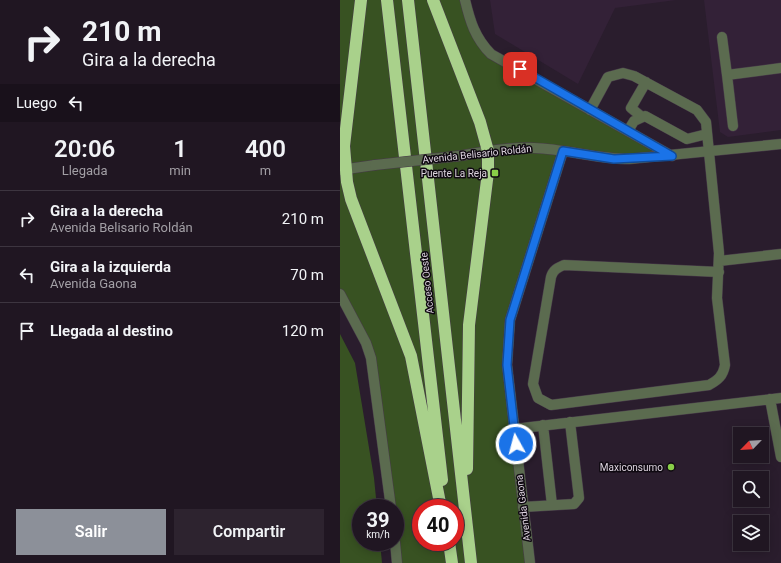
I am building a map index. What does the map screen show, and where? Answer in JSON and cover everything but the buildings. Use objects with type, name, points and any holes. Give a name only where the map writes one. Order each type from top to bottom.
[{"type":"highway","points":[[361,0],[344,146],[343,169],[351,199],[411,356],[439,499]]},
{"type":"highway","name":"Acceso Oeste","points":[[387,0],[445,499]]},
{"type":"highway","name":"Acceso Oeste","points":[[408,0],[471,563]]},
{"type":"highway","points":[[433,0],[480,122],[488,152],[488,172],[469,325],[467,528]]},
{"type":"street","points":[[466,0],[473,29],[479,40],[491,54],[672,156]]},
{"type":"street","points":[[722,37],[732,126]]},
{"type":"street","points":[[727,75],[781,68]]},
{"type":"street","points":[[590,110],[608,77],[623,73],[646,82],[697,110],[706,122],[719,261],[719,272],[717,298],[725,364],[724,372],[719,380],[709,385],[551,405],[538,398],[533,384],[552,272],[564,265],[719,272]]},
{"type":"street","points":[[642,117],[631,108],[646,82]]},
{"type":"street","points":[[628,131],[634,121],[645,116],[687,139],[707,134]]},
{"type":"street","name":"Avenida Belisario Roldán","points":[[343,169],[534,148],[614,159],[672,156],[781,144]]},
{"type":"street","name":"Avenida Gaona","points":[[530,563],[507,365],[510,320],[563,151]]},
{"type":"street","points":[[719,261],[781,254]]},
{"type":"street","points":[[340,294],[366,343],[371,358],[390,499]]},
{"type":"street","points":[[514,429],[781,398]]},
{"type":"street","points":[[770,399],[781,457]]},
{"type":"street","points":[[523,507],[574,504],[579,498],[570,422]]},
{"type":"street","points":[[543,425],[552,505]]},
{"type":"street","points":[[396,551],[398,563]]},
{"type":"shaded area","points":[[490,0],[676,0],[615,8],[578,84],[495,34]]},
{"type":"shaded area","points":[[704,0],[781,0],[781,130],[728,137],[720,132]]},
{"type":"green space","points":[[340,0],[465,0],[485,48],[672,156],[629,159],[563,151],[507,340],[530,563],[397,563],[396,551],[404,551],[404,499],[394,499],[371,358],[340,294]]},
{"type":"green space","points":[[340,334],[355,363],[376,499],[352,499],[352,551],[381,551],[382,563],[340,563]]},
{"type":"place","name":"Puente La Reja","points":[[495,173]]},
{"type":"place","name":"Maxiconsumo","points":[[671,467]]},
{"type":"route","points":[[516,444],[507,365],[507,340],[510,320],[563,151],[614,159],[672,156],[520,69]]}]
